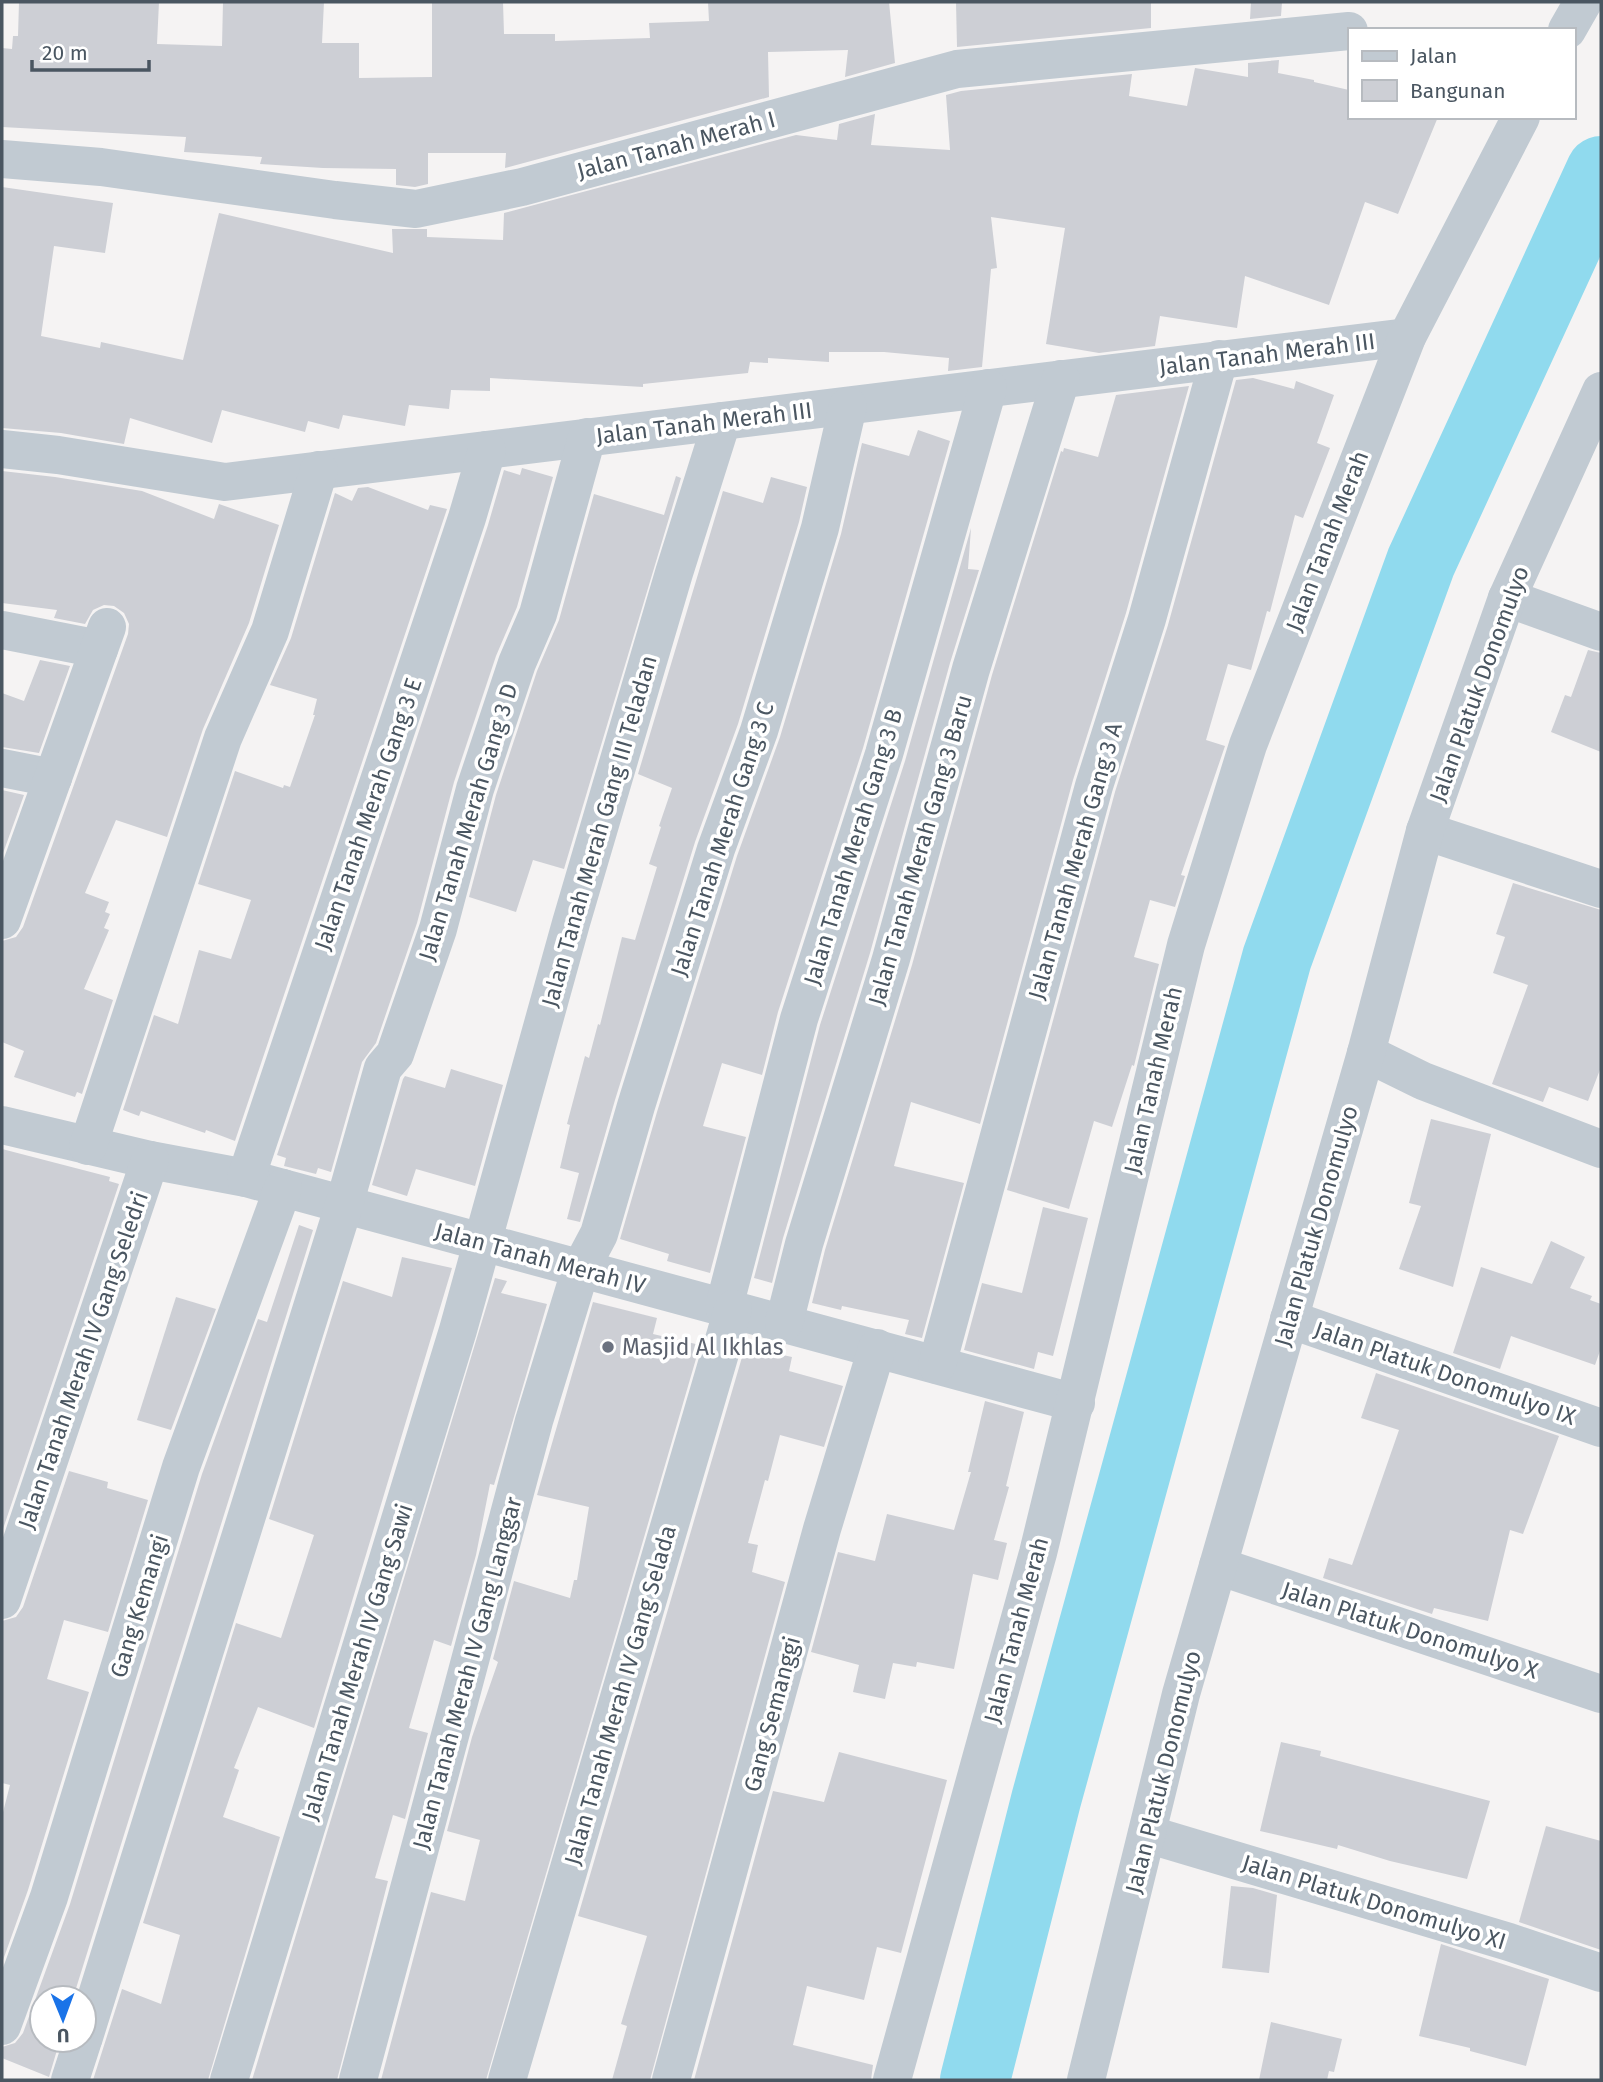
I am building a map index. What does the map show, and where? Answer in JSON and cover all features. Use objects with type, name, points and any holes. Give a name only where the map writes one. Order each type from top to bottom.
[{"type":"street","points":[[1568,28],[1583,2]]},
{"type":"street","name":"Jalan Tanah Merah I","points":[[2,159],[101,167],[416,209],[522,187],[957,69],[1346,21]]},
{"type":"street","name":"Jalan Tanah Merah","points":[[892,2080],[1038,1553],[1186,945],[1248,744],[1407,337],[1520,119]]},
{"type":"street","name":"Jalan Tanah Merah III","points":[[2,449],[58,454],[225,482],[1407,337]]},
{"type":"street","name":"Jalan Tanah Merah Gang 3 A","points":[[937,1365],[1094,786],[1147,619],[1219,359]]},
{"type":"street","name":"Jalan Tanah Merah Gang 3 Baru","points":[[784,1323],[804,1244],[891,959],[971,669],[1061,379]]},
{"type":"street","name":"Jalan Tanah Merah Gang 3 B","points":[[729,1308],[799,1019],[884,754],[988,388]]},
{"type":"street","name":"Jalan Platuk Donomulyo","points":[[1086,2080],[1181,1694],[1366,1052],[1425,831],[1507,598],[1601,391]]},
{"type":"street","name":"Jalan Tanah Merah Gang 3 C","points":[[581,1268],[599,1234],[716,849],[759,731],[820,528],[848,406]]},
{"type":"street","name":"Jalan Tanah Merah Gang III Teladan","points":[[481,1242],[575,910],[674,573],[722,421]]},
{"type":"street","name":"Jalan Tanah Merah Gang 3 D","points":[[98,1990],[344,1205],[383,1068],[395,1054],[438,929],[475,789],[517,663],[538,614],[587,438]]},
{"type":"street","name":"Jalan Tanah Merah Gang 3 E","points":[[246,1178],[488,450]]},
{"type":"street","points":[[88,1146],[223,738],[270,631],[319,470]]},
{"type":"street","points":[[1507,598],[1601,632]]},
{"type":"street","points":[[2,630],[103,638],[2,920]]},
{"type":"street","points":[[2,768],[53,778]]},
{"type":"street","points":[[1425,831],[1601,889]]},
{"type":"street","points":[[1366,1052],[1423,1082],[1601,1149]]},
{"type":"street","name":"Jalan Tanah Merah IV","points":[[2,1125],[150,1160],[246,1178],[1076,1404]]},
{"type":"street","name":"Jalan Tanah Merah IV Gang Seledri","points":[[2,1600],[150,1160]]},
{"type":"street","name":"Gang Kemangi","points":[[2,2026],[49,1897],[181,1467],[283,1188]]},
{"type":"street","name":"Jalan Tanah Merah IV Gang Sawi","points":[[229,2080],[458,1330],[481,1242]]},
{"type":"street","name":"Jalan Tanah Merah IV Gang Langgar","points":[[358,2080],[534,1421],[581,1268]]},
{"type":"street","name":"Jalan Tanah Merah IV Gang Selada","points":[[508,2080],[729,1308]]},
{"type":"street","name":"Jalan Platuk Donomulyo IX","points":[[1289,1319],[1601,1427]]},
{"type":"street","name":"Gang Semanggi","points":[[671,2080],[822,1529],[877,1348]]},
{"type":"street","name":"Jalan Platuk Donomulyo X","points":[[1218,1566],[1601,1694]]},
{"type":"street","name":"Jalan Platuk Donomulyo XI","points":[[1147,1834],[1509,1942],[1601,1973]]},
{"type":"street","name":"Jalan Tanah Merah Gang 3 D","points":[[71,2080],[78,2054]]},
{"type":"building","points":[[19,2],[159,2],[157,44],[222,46],[223,2],[324,2],[322,43],[359,43],[359,78],[432,77],[432,2],[503,2],[504,34],[555,34],[555,41],[650,38],[649,23],[709,21],[708,2],[889,2],[895,63],[845,77],[848,50],[768,52],[769,97],[505,168],[506,153],[428,153],[428,184],[415,187],[396,185],[396,169],[260,164],[262,157],[184,152],[186,137],[2,127],[2,48],[12,49],[13,36],[18,36]]},
{"type":"building","points":[[956,2],[1151,2],[1151,28],[957,47]]},
{"type":"building","points":[[1251,2],[1282,2],[1281,16],[1250,19]]},
{"type":"building","points":[[1279,60],[1278,73],[1348,90],[1348,119],[1437,119],[1398,214],[1365,202],[1329,305],[1245,276],[1237,328],[1160,316],[1155,346],[1099,353],[1046,344],[1065,228],[991,217],[997,268],[991,269],[982,367],[948,371],[949,358],[884,352],[829,352],[829,362],[768,358],[768,363],[750,362],[748,373],[643,384],[643,387],[490,378],[490,391],[451,390],[449,409],[409,405],[405,426],[343,415],[339,429],[308,421],[305,432],[222,410],[212,443],[130,418],[124,444],[61,433],[2,428],[2,187],[113,203],[105,253],[54,246],[41,336],[100,348],[101,342],[183,360],[219,213],[393,253],[392,229],[427,229],[427,237],[503,240],[504,213],[796,135],[837,140],[839,124],[875,114],[871,145],[950,150],[946,95],[961,91],[1132,74],[1129,96],[1187,106],[1195,68],[1248,77],[1248,63]]},
{"type":"building","points":[[1253,378],[1294,389],[1296,381],[1334,395],[1317,443],[1330,448],[1303,518],[1295,515],[1270,612],[1267,611],[1251,670],[1228,664],[1206,740],[1225,746],[1181,875],[1185,876],[1175,907],[1150,900],[1134,957],[1159,964],[1134,1066],[1132,1065],[1112,1127],[1094,1121],[1069,1209],[1007,1190],[1115,792],[1168,625],[1236,380]]},
{"type":"building","points":[[1189,386],[1126,613],[1073,780],[980,1124],[911,1102],[894,1166],[964,1183],[922,1338],[905,1334],[909,1320],[842,1306],[841,1310],[812,1303],[825,1250],[912,965],[992,675],[1061,451],[1063,452],[1064,448],[1098,457],[1116,395]]},
{"type":"building","points":[[918,430],[950,441],[863,748],[778,1012],[762,1075],[722,1063],[703,1126],[746,1137],[710,1273],[667,1261],[669,1254],[620,1239],[737,856],[780,737],[841,534],[862,443],[909,456]]},
{"type":"building","points":[[522,468],[553,477],[517,607],[496,656],[454,782],[417,923],[376,1043],[362,1062],[331,1172],[318,1168],[316,1174],[284,1166],[286,1158],[277,1155],[488,525],[504,470],[520,475]]},
{"type":"building","points":[[2,471],[142,491],[214,519],[219,504],[279,525],[249,623],[203,729],[167,837],[116,820],[85,893],[109,902],[105,912],[110,914],[104,928],[109,930],[84,989],[113,1000],[82,1094],[77,1092],[75,1097],[14,1077],[24,1051],[2,1042],[2,941],[16,937],[23,927],[128,634],[129,624],[124,613],[114,606],[104,605],[93,610],[85,624],[54,618],[57,610],[2,603]]},
{"type":"building","points":[[676,476],[681,478],[564,869],[533,860],[516,912],[469,897],[496,795],[537,671],[559,620],[594,494],[664,515]]},
{"type":"building","points":[[771,477],[807,487],[799,522],[738,724],[695,842],[580,1222],[567,1219],[579,1173],[560,1168],[570,1125],[567,1124],[585,1056],[589,1058],[598,1024],[600,1025],[622,937],[635,940],[657,867],[649,864],[672,788],[638,774],[723,491],[763,503]]},
{"type":"building","points":[[368,487],[428,510],[430,505],[447,509],[235,1141],[141,1111],[139,1116],[123,1110],[154,1015],[178,1024],[199,950],[231,959],[251,900],[198,884],[235,771],[283,788],[284,785],[290,787],[315,715],[317,699],[270,685],[291,638],[335,493],[352,501],[358,488]]},
{"type":"building","points":[[971,528],[968,569],[979,570],[950,663],[870,953],[783,1238],[772,1283],[754,1278],[820,1025],[905,761]]},
{"type":"building","points":[[1588,650],[1601,653],[1601,752],[1551,732],[1565,695],[1571,697]]},
{"type":"building","points":[[40,660],[70,666],[39,753],[2,747],[2,693],[24,701]]},
{"type":"building","points":[[2,790],[24,795],[2,856]]},
{"type":"building","points":[[1513,883],[1601,910],[1601,1067],[1588,1101],[1549,1087],[1543,1102],[1492,1084],[1528,985],[1493,973],[1505,937],[1496,934]]},
{"type":"building","points":[[451,1069],[503,1085],[475,1186],[416,1169],[407,1196],[372,1185],[405,1076],[445,1088]]},
{"type":"building","points":[[1431,1119],[1491,1134],[1453,1287],[1399,1269],[1421,1206],[1409,1203]]},
{"type":"building","points":[[2,1149],[110,1177],[109,1181],[119,1184],[2,1532]]},
{"type":"building","points":[[1043,1207],[1088,1218],[1053,1356],[1038,1352],[1034,1369],[964,1350],[982,1283],[1022,1293]]},
{"type":"building","points":[[299,1225],[313,1230],[77,1984],[41,1984],[70,1904],[202,1474],[258,1319],[267,1322]]},
{"type":"building","points":[[1551,1241],[1585,1257],[1570,1288],[1592,1296],[1590,1300],[1601,1304],[1601,1348],[1595,1365],[1511,1336],[1500,1369],[1453,1353],[1481,1267],[1532,1284]]},
{"type":"building","points":[[402,1257],[452,1268],[314,1728],[258,1707],[234,1768],[239,1770],[223,1817],[280,1837],[208,2080],[93,2080],[122,1989],[161,2004],[180,1935],[143,1923],[236,1623],[281,1638],[314,1535],[269,1519],[343,1281],[392,1297]]},
{"type":"building","points":[[495,1278],[507,1281],[501,1293],[547,1304],[494,1485],[490,1484],[476,1555],[451,1646],[434,1640],[409,1728],[428,1733],[405,1819],[393,1815],[375,1878],[388,1881],[337,2080],[252,2080]]},
{"type":"building","points":[[176,1297],[216,1309],[171,1430],[137,1420]]},
{"type":"building","points":[[593,1302],[657,1318],[653,1334],[700,1345],[486,2080],[381,2080],[431,1892],[465,1901],[480,1840],[447,1831],[472,1737],[498,1662],[493,1659],[514,1581],[570,1598],[574,1580],[577,1580],[589,1507],[537,1495]]},
{"type":"building","points":[[745,1347],[792,1357],[789,1371],[843,1386],[824,1447],[780,1435],[768,1481],[765,1480],[748,1543],[758,1545],[752,1572],[785,1582],[650,2080],[612,2080],[627,2026],[621,2024],[647,1936],[578,1916]]},
{"type":"building","points":[[1376,1373],[1559,1436],[1523,1534],[1510,1530],[1488,1621],[1434,1608],[1432,1614],[1323,1578],[1329,1558],[1352,1565],[1399,1430],[1361,1418]]},
{"type":"building","points":[[985,1401],[1024,1412],[1006,1486],[1009,1487],[994,1540],[1007,1543],[998,1580],[973,1574],[954,1669],[917,1662],[916,1667],[893,1663],[885,1699],[853,1692],[859,1665],[811,1652],[838,1552],[875,1561],[887,1514],[954,1530],[971,1472],[968,1472]]},
{"type":"building","points":[[69,1471],[108,1482],[107,1488],[148,1500],[108,1632],[64,1620],[47,1679],[89,1692],[28,1890],[2,1963],[2,1816],[10,1785],[2,1783],[2,1621],[16,1617],[23,1607]]},
{"type":"building","points":[[1281,1742],[1321,1751],[1320,1756],[1490,1801],[1467,1879],[1390,1861],[1338,1845],[1337,1849],[1260,1831]]},
{"type":"building","points":[[839,1752],[947,1780],[901,1953],[877,1947],[864,2000],[807,1986],[793,2045],[873,2065],[871,2080],[694,2080],[773,1791],[824,1802]]},
{"type":"building","points":[[1546,1826],[1601,1841],[1601,1950],[1519,1922]]},
{"type":"building","points":[[1231,1886],[1253,1888],[1277,1895],[1269,1973],[1222,1968]]},
{"type":"building","points":[[1441,1944],[1549,1979],[1526,2066],[1470,2051],[1470,2048],[1419,2036]]},
{"type":"building","points":[[28,2019],[28,2054],[56,2054],[49,2077],[2,2058],[2,2047],[15,2043],[23,2033]]},
{"type":"building","points":[[1271,2022],[1342,2039],[1334,2072],[1329,2071],[1327,2080],[1259,2080]]},
{"type":"waterway","points":[[975,2080],[1046,1800],[1277,958],[1421,562],[1601,171]]},
{"type":"place","name":"Masjid Al Ikhlas","points":[[608,1347]]}]
